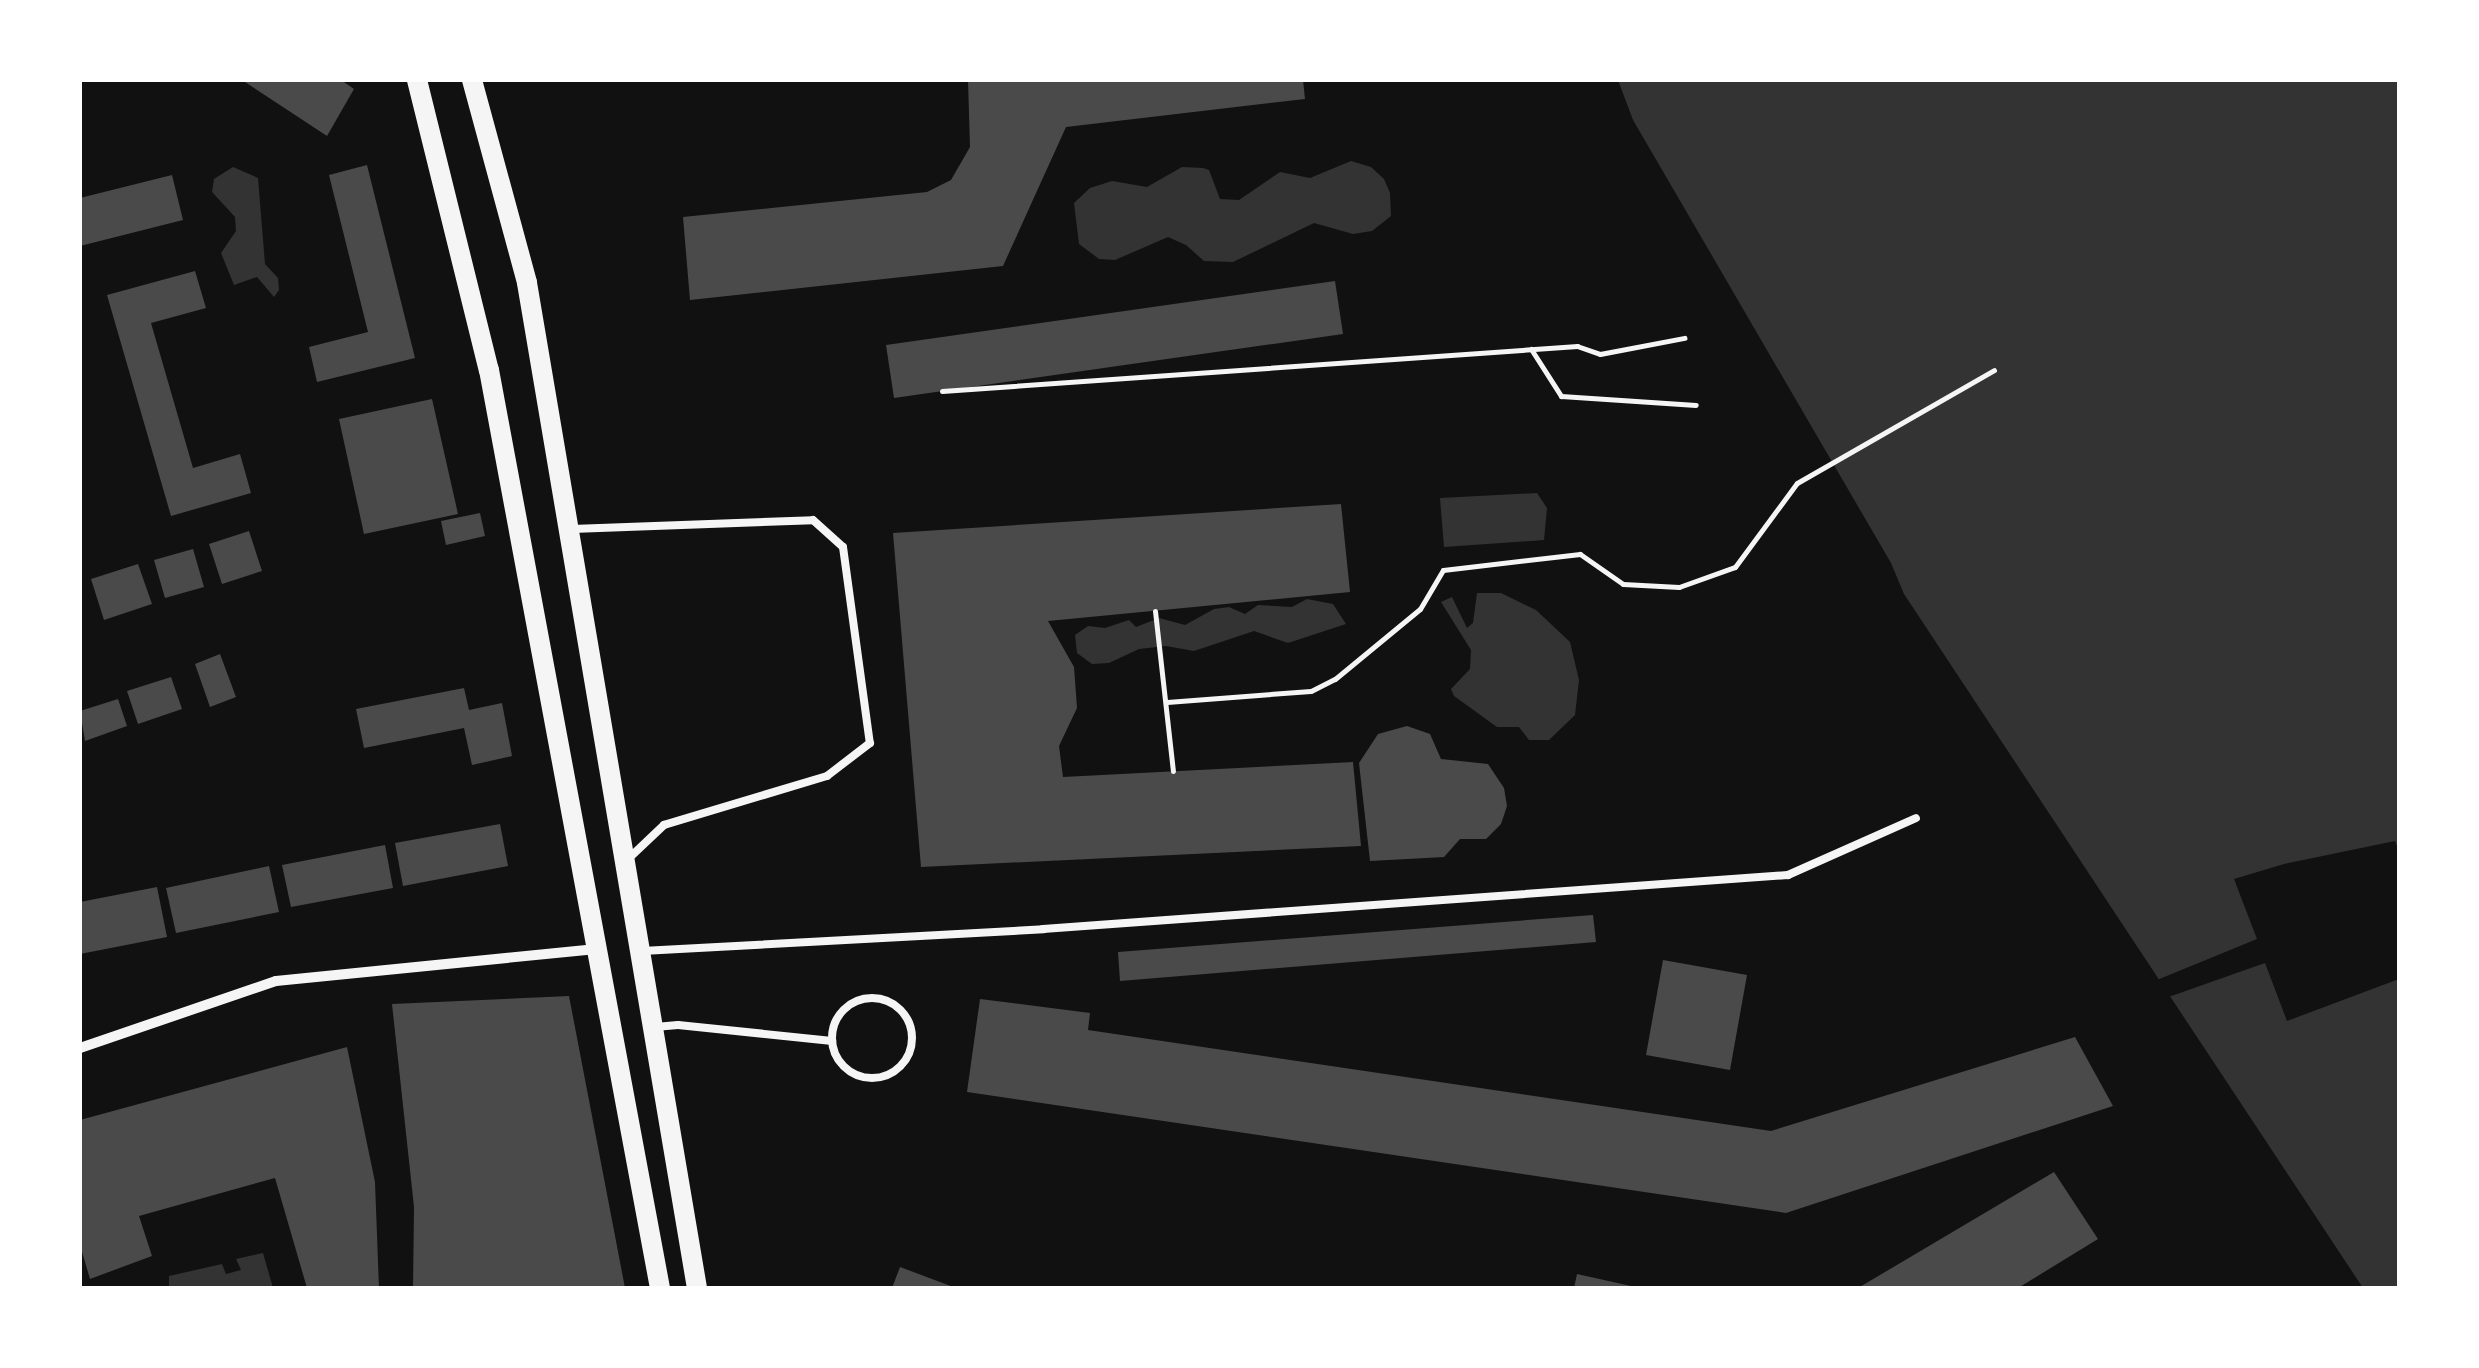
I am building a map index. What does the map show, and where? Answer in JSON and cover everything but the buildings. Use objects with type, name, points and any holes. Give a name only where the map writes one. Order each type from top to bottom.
[{"type":"main road","points":[[416,80],[489,370],[660,1288]]},
{"type":"main road","points":[[472,80],[527,283],[697,1288]]},
{"type":"street","points":[[80,1048],[276,982],[596,949]]},
{"type":"lane","points":[[569,529],[586,532],[813,520],[843,546],[870,743],[827,776],[664,825],[626,860]]},
{"type":"lane","points":[[642,951],[1044,929],[1788,875],[1916,818]]},
{"type":"lane","points":[[869,998],[898,1007],[911,1028],[909,1054],[901,1066],[883,1077],[852,1074],[836,1056],[832,1041],[839,1015],[848,1006],[869,998]]},
{"type":"lane","points":[[655,1027],[678,1025],[832,1041]]},
{"type":"path","points":[[942,391],[1577,346],[1600,354],[1684,338]]},
{"type":"path","points":[[1531,349],[1561,396],[1696,405]]},
{"type":"path","points":[[1167,702],[1311,692],[1334,679],[1420,609],[1444,570],[1580,554],[1622,584],[1678,587],[1735,567],[1797,484],[1994,370]]},
{"type":"path","points":[[1155,610],[1173,771]]},
{"type":"shaded area","points":[[1618,80],[2399,80],[2399,1288],[2363,1288],[1904,594],[1891,563],[1633,120]]},
{"type":"shaded area","points":[[1351,161],[1371,167],[1384,179],[1390,193],[1391,216],[1372,231],[1353,234],[1314,223],[1233,262],[1204,261],[1186,245],[1168,237],[1115,260],[1099,259],[1079,244],[1074,203],[1090,188],[1112,181],[1147,187],[1182,167],[1203,168],[1209,170],[1220,199],[1239,200],[1280,172],[1310,178]]},
{"type":"shaded area","points":[[233,167],[258,178],[265,264],[278,278],[279,290],[274,297],[257,277],[234,285],[221,253],[236,231],[235,217],[212,192],[214,179]]},
{"type":"shaded area","points":[[1537,493],[1547,508],[1544,540],[1444,547],[1440,498]]},
{"type":"shaded area","points":[[1477,593],[1501,593],[1536,610],[1570,642],[1579,680],[1575,715],[1549,740],[1529,740],[1519,727],[1497,727],[1454,696],[1451,689],[1470,669],[1471,650],[1441,602],[1452,597],[1467,628],[1473,623]]},
{"type":"shaded area","points":[[1307,599],[1333,604],[1346,624],[1288,643],[1254,631],[1194,651],[1166,646],[1139,649],[1109,663],[1092,664],[1077,653],[1075,635],[1088,626],[1105,628],[1129,620],[1136,627],[1159,618],[1185,625],[1214,609],[1229,607],[1245,614],[1258,605],[1292,607]]},
{"type":"shaded area","points":[[263,1253],[273,1288],[169,1288],[169,1276],[222,1264],[226,1274],[241,1270],[236,1259]]},
{"type":"pier","points":[[2395,841],[2399,851],[2399,979],[2287,1021],[2265,963],[2163,999],[2152,982],[2257,939],[2234,879],[2284,864]]}]
